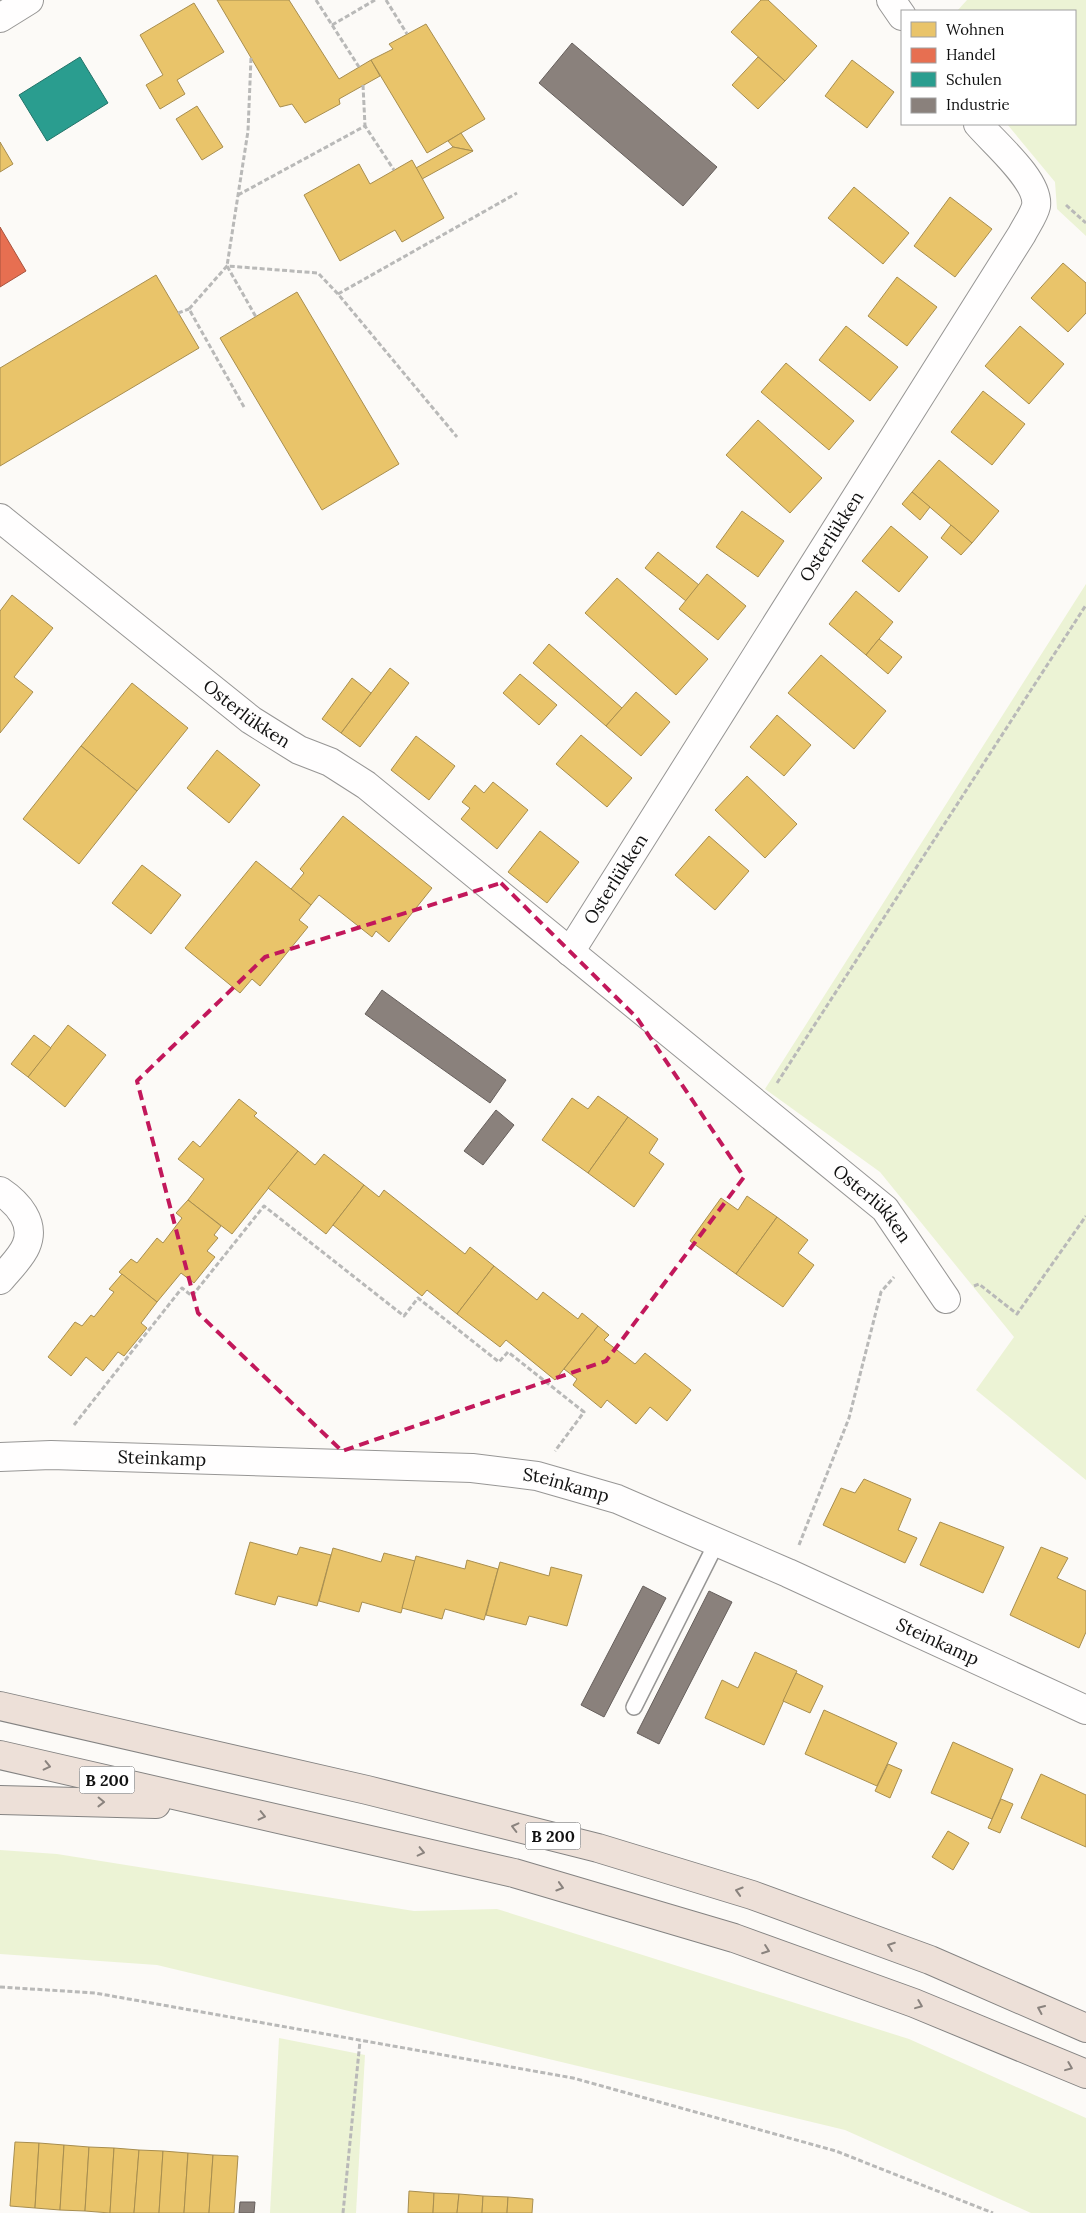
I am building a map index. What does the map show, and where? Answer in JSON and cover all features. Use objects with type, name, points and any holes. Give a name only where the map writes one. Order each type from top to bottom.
[{"type":"highway","name":"B 200","points":[[0,1706],[367,1790],[598,1848],[752,1895],[930,1960],[1086,2028]]},
{"type":"highway","name":"B 200","points":[[0,1755],[514,1873],[734,1938],[914,2003],[1086,2074]]},
{"type":"highway","points":[[0,1800],[215,1805]]},
{"type":"street","points":[[0,18],[27,0]]},
{"type":"street","points":[[892,0],[901,14]]},
{"type":"street","name":"Osterlükken","points":[[570,952],[1022,234],[1036,206],[1034,192],[1025,175],[979,125]]},
{"type":"street","name":"Osterlükken","points":[[0,518],[251,720],[299,750],[330,762],[366,785],[885,1208],[946,1299]]},
{"type":"street","points":[[0,1191],[23,1211],[29,1225],[26,1245],[0,1280]]},
{"type":"street","name":"Steinkamp","points":[[0,1457],[51,1455],[472,1468],[537,1476],[617,1499],[717,1542],[1086,1710]]},
{"type":"lane","points":[[634,1707],[717,1542]]},
{"type":"path","points":[[316,0],[359,67]]},
{"type":"path","points":[[332,25],[375,0]]},
{"type":"path","points":[[386,0],[407,34]]},
{"type":"path","points":[[178,313],[189,309],[227,266],[248,131],[252,58]]},
{"type":"path","points":[[363,85],[365,126],[394,170]]},
{"type":"path","points":[[238,195],[365,126]]},
{"type":"path","points":[[338,294],[517,194]]},
{"type":"path","points":[[227,266],[318,273],[338,294],[457,437]]},
{"type":"path","points":[[227,266],[256,317]]},
{"type":"path","points":[[189,309],[244,407]]},
{"type":"path","points":[[761,1107],[1086,605]]},
{"type":"path","points":[[51,1455],[182,1288],[192,1296],[264,1206],[404,1316],[418,1298],[500,1362],[508,1352],[584,1412],[537,1476]]},
{"type":"path","points":[[946,1299],[979,1284],[1018,1314],[1086,1216]]},
{"type":"path","name":"Osterlükken","points":[[788,1574],[849,1418],[881,1292],[915,1251]]},
{"type":"path","points":[[0,1987],[95,1993],[573,2078],[836,2151],[993,2213]]},
{"type":"path","points":[[342,2213],[360,2041]]},
{"type":"highlighted area","points":[[501,883],[637,1018],[744,1177],[606,1361],[342,1451],[198,1313],[137,1081],[265,957]]},
{"type":"green space","points":[[967,0],[1086,0],[1086,236],[1057,209],[1055,182],[1008,125],[1076,125],[1076,10],[958,10]]},
{"type":"green space","points":[[1086,584],[1086,1480],[976,1390],[1014,1337],[880,1172],[765,1089]]},
{"type":"green space","points":[[0,1850],[57,1854],[414,1911],[497,1909],[909,2039],[1086,2118],[1086,2213],[1031,2213],[845,2130],[157,1965],[0,1954]]},
{"type":"green space","points":[[279,2038],[365,2055],[356,2213],[270,2213]]},
{"type":"building: Wohnen","points":[[217,0],[289,0],[339,79],[371,60],[380,76],[339,99],[340,104],[305,123],[292,104],[280,107]]},
{"type":"building: Wohnen","points":[[761,0],[768,0],[817,46],[785,81],[731,32]]},
{"type":"building: Wohnen","points":[[194,3],[224,52],[177,80],[185,94],[160,109],[146,85],[163,75],[140,35]]},
{"type":"building: Wohnen","points":[[426,24],[485,119],[427,153],[371,60],[393,49],[389,44]]},
{"type":"building: Wohnen","points":[[758,57],[785,81],[758,109],[732,85]]},
{"type":"building: Wohnen","points":[[852,60],[894,92],[867,128],[825,96]]},
{"type":"building: Wohnen","points":[[197,106],[223,147],[202,160],[176,119]]},
{"type":"building: Wohnen","points":[[461,133],[473,151],[453,147],[448,141]]},
{"type":"building: Wohnen","points":[[0,142],[13,164],[0,172]]},
{"type":"building: Wohnen","points":[[453,147],[473,151],[422,179],[416,168]]},
{"type":"building: Wohnen","points":[[412,160],[444,218],[402,242],[395,230],[340,261],[304,195],[359,164],[370,184]]},
{"type":"building: Wohnen","points":[[854,187],[909,233],[883,264],[828,218]]},
{"type":"building: Wohnen","points":[[950,197],[992,229],[955,277],[914,246]]},
{"type":"building: Wohnen","points":[[1063,263],[1086,283],[1086,313],[1068,332],[1031,298]]},
{"type":"building: Wohnen","points":[[156,275],[199,348],[0,466],[0,368]]},
{"type":"building: Wohnen","points":[[897,277],[937,307],[907,346],[868,316]]},
{"type":"building: Wohnen","points":[[297,292],[399,464],[322,510],[220,338]]},
{"type":"building: Wohnen","points":[[846,326],[898,367],[870,401],[819,360]]},
{"type":"building: Wohnen","points":[[1020,326],[1064,364],[1029,404],[985,366]]},
{"type":"building: Wohnen","points":[[786,363],[854,421],[829,450],[761,392]]},
{"type":"building: Wohnen","points":[[983,391],[1025,424],[992,465],[951,432]]},
{"type":"building: Wohnen","points":[[758,420],[822,478],[790,513],[726,455]]},
{"type":"building: Wohnen","points":[[939,460],[999,511],[972,543],[912,492]]},
{"type":"building: Wohnen","points":[[912,492],[930,507],[920,520],[902,504]]},
{"type":"building: Wohnen","points":[[742,511],[784,541],[758,577],[716,547]]},
{"type":"building: Wohnen","points":[[951,525],[972,543],[961,555],[941,538]]},
{"type":"building: Wohnen","points":[[891,526],[928,557],[899,592],[862,561]]},
{"type":"building: Wohnen","points":[[658,552],[699,585],[686,601],[645,568]]},
{"type":"building: Wohnen","points":[[707,574],[746,606],[718,640],[679,609]]},
{"type":"building: Wohnen","points":[[617,578],[708,659],[676,695],[585,613]]},
{"type":"building: Wohnen","points":[[856,591],[893,622],[866,655],[829,624]]},
{"type":"building: Wohnen","points":[[12,595],[53,628],[14,677],[33,692],[0,733],[0,611]]},
{"type":"building: Wohnen","points":[[879,639],[902,657],[888,674],[866,655]]},
{"type":"building: Wohnen","points":[[549,644],[622,708],[606,726],[533,663]]},
{"type":"building: Wohnen","points":[[821,655],[886,711],[854,749],[788,693]]},
{"type":"building: Wohnen","points":[[390,668],[409,683],[360,747],[341,733]]},
{"type":"building: Wohnen","points":[[520,674],[557,705],[539,725],[503,693]]},
{"type":"building: Wohnen","points":[[352,678],[371,693],[341,733],[322,719]]},
{"type":"building: Wohnen","points":[[132,683],[188,728],[137,791],[81,746]]},
{"type":"building: Wohnen","points":[[636,692],[670,722],[641,756],[606,726]]},
{"type":"building: Wohnen","points":[[777,715],[811,745],[784,776],[750,747]]},
{"type":"building: Wohnen","points":[[581,735],[632,778],[607,807],[556,764]]},
{"type":"building: Wohnen","points":[[416,736],[455,766],[429,800],[391,770]]},
{"type":"building: Wohnen","points":[[81,746],[137,791],[79,864],[23,819]]},
{"type":"building: Wohnen","points":[[217,750],[260,785],[229,823],[187,788]]},
{"type":"building: Wohnen","points":[[747,776],[797,824],[765,858],[715,810]]},
{"type":"building: Wohnen","points":[[493,782],[528,810],[497,849],[461,819],[470,808],[462,802],[475,785],[484,793]]},
{"type":"building: Wohnen","points":[[343,816],[432,888],[389,942],[376,931],[372,937],[319,895],[311,905],[291,889],[304,873],[300,869]]},
{"type":"building: Wohnen","points":[[540,831],[579,862],[547,903],[508,872]]},
{"type":"building: Wohnen","points":[[709,836],[749,871],[715,910],[675,875]]},
{"type":"building: Wohnen","points":[[256,861],[311,905],[299,920],[308,927],[260,986],[252,979],[240,993],[185,948]]},
{"type":"building: Wohnen","points":[[142,865],[181,895],[151,934],[112,903]]},
{"type":"building: Wohnen","points":[[68,1025],[106,1055],[65,1107],[28,1077]]},
{"type":"building: Wohnen","points":[[34,1035],[51,1048],[28,1077],[11,1064]]},
{"type":"building: Wohnen","points":[[598,1096],[628,1117],[588,1173],[542,1140],[572,1098],[588,1109]]},
{"type":"building: Wohnen","points":[[239,1099],[257,1113],[254,1116],[298,1151],[232,1234],[188,1200],[204,1179],[178,1159],[193,1141],[200,1147]]},
{"type":"building: Wohnen","points":[[628,1117],[658,1139],[649,1153],[664,1164],[634,1207],[588,1173]]},
{"type":"building: Wohnen","points":[[298,1151],[315,1165],[324,1154],[364,1185],[326,1234],[268,1188]]},
{"type":"building: Wohnen","points":[[364,1185],[379,1197],[384,1190],[465,1254],[470,1247],[494,1266],[457,1314],[427,1290],[422,1296],[333,1225]]},
{"type":"building: Wohnen","points":[[747,1196],[777,1217],[736,1274],[690,1241],[721,1198],[738,1210]]},
{"type":"building: Wohnen","points":[[188,1200],[221,1226],[214,1235],[218,1238],[207,1251],[215,1257],[194,1283],[181,1273],[157,1302],[119,1272],[131,1259],[137,1263],[157,1238],[163,1243],[182,1218],[176,1213]]},
{"type":"building: Wohnen","points":[[777,1217],[808,1240],[798,1253],[814,1265],[783,1307],[736,1274]]},
{"type":"building: Wohnen","points":[[494,1266],[537,1300],[543,1292],[578,1319],[582,1313],[598,1326],[555,1380],[506,1340],[500,1347],[457,1314]]},
{"type":"building: Wohnen","points":[[122,1274],[157,1302],[141,1323],[147,1328],[124,1356],[118,1352],[103,1371],[86,1357],[71,1376],[48,1357],[75,1322],[82,1326],[91,1315],[94,1317],[114,1292],[109,1289]]},
{"type":"building: Wohnen","points":[[598,1326],[609,1335],[604,1340],[635,1364],[645,1353],[691,1390],[667,1421],[650,1407],[636,1424],[607,1400],[601,1408],[573,1385],[577,1379],[564,1369]]},
{"type":"building: Wohnen","points":[[864,1479],[911,1499],[898,1530],[917,1538],[905,1563],[823,1525],[841,1488],[855,1493]]},
{"type":"building: Wohnen","points":[[940,1522],[1004,1547],[983,1593],[920,1565]]},
{"type":"building: Wohnen","points":[[250,1542],[297,1555],[300,1547],[331,1555],[317,1606],[278,1596],[275,1605],[235,1594]]},
{"type":"building: Wohnen","points":[[1041,1547],[1068,1558],[1057,1578],[1086,1591],[1086,1632],[1079,1648],[1010,1615]]},
{"type":"building: Wohnen","points":[[333,1548],[381,1562],[384,1553],[415,1561],[401,1613],[362,1602],[359,1612],[319,1601]]},
{"type":"building: Wohnen","points":[[416,1556],[465,1569],[467,1560],[498,1569],[484,1620],[445,1609],[442,1619],[402,1608]]},
{"type":"building: Wohnen","points":[[500,1562],[549,1576],[551,1567],[582,1575],[567,1626],[529,1616],[526,1625],[486,1615]]},
{"type":"building: Wohnen","points":[[755,1652],[797,1671],[764,1745],[705,1718],[722,1680],[738,1688]]},
{"type":"building: Wohnen","points":[[796,1673],[823,1686],[810,1713],[783,1701]]},
{"type":"building: Wohnen","points":[[824,1710],[897,1743],[877,1786],[805,1754]]},
{"type":"building: Wohnen","points":[[953,1742],[1013,1769],[992,1819],[931,1793]]},
{"type":"building: Wohnen","points":[[888,1764],[902,1770],[890,1798],[875,1791]]},
{"type":"building: Wohnen","points":[[1041,1774],[1086,1795],[1086,1847],[1021,1818]]},
{"type":"building: Wohnen","points":[[1001,1799],[1013,1804],[1000,1833],[988,1828]]},
{"type":"building: Wohnen","points":[[948,1831],[969,1843],[953,1870],[932,1857]]},
{"type":"building: Wohnen","points":[[15,2142],[39,2143],[35,2208],[10,2206]]},
{"type":"building: Wohnen","points":[[39,2143],[64,2145],[60,2210],[35,2208]]},
{"type":"building: Wohnen","points":[[64,2145],[89,2147],[85,2211],[60,2210]]},
{"type":"building: Wohnen","points":[[89,2147],[114,2148],[110,2213],[85,2211]]},
{"type":"building: Wohnen","points":[[114,2148],[139,2150],[134,2213],[110,2213]]},
{"type":"building: Wohnen","points":[[139,2150],[163,2151],[159,2213],[134,2213]]},
{"type":"building: Wohnen","points":[[163,2151],[188,2153],[184,2213],[159,2213]]},
{"type":"building: Wohnen","points":[[188,2153],[213,2155],[209,2213],[184,2213]]},
{"type":"building: Wohnen","points":[[213,2155],[238,2156],[234,2213],[209,2213]]},
{"type":"building: Wohnen","points":[[409,2191],[434,2193],[433,2213],[408,2213]]},
{"type":"building: Wohnen","points":[[434,2193],[459,2194],[457,2213],[433,2213]]},
{"type":"building: Wohnen","points":[[459,2194],[483,2196],[482,2213],[457,2213]]},
{"type":"building: Wohnen","points":[[483,2196],[508,2197],[507,2213],[482,2213]]},
{"type":"building: Wohnen","points":[[508,2197],[533,2199],[532,2213],[507,2213]]},
{"type":"building: Handel","points":[[0,227],[26,271],[0,287]]},
{"type":"building: Schulen","points":[[80,57],[108,103],[47,141],[19,95]]},
{"type":"building: Industrie","points":[[572,43],[717,167],[683,206],[539,83]]},
{"type":"building: Industrie","points":[[382,990],[506,1080],[490,1103],[365,1014]]},
{"type":"building: Industrie","points":[[496,1110],[514,1125],[483,1165],[464,1151]]},
{"type":"building: Industrie","points":[[643,1586],[666,1598],[604,1717],[581,1705]]},
{"type":"building: Industrie","points":[[709,1591],[732,1602],[659,1744],[637,1733]]},
{"type":"building: Industrie","points":[[240,2202],[255,2202],[254,2213],[239,2213]]}]
